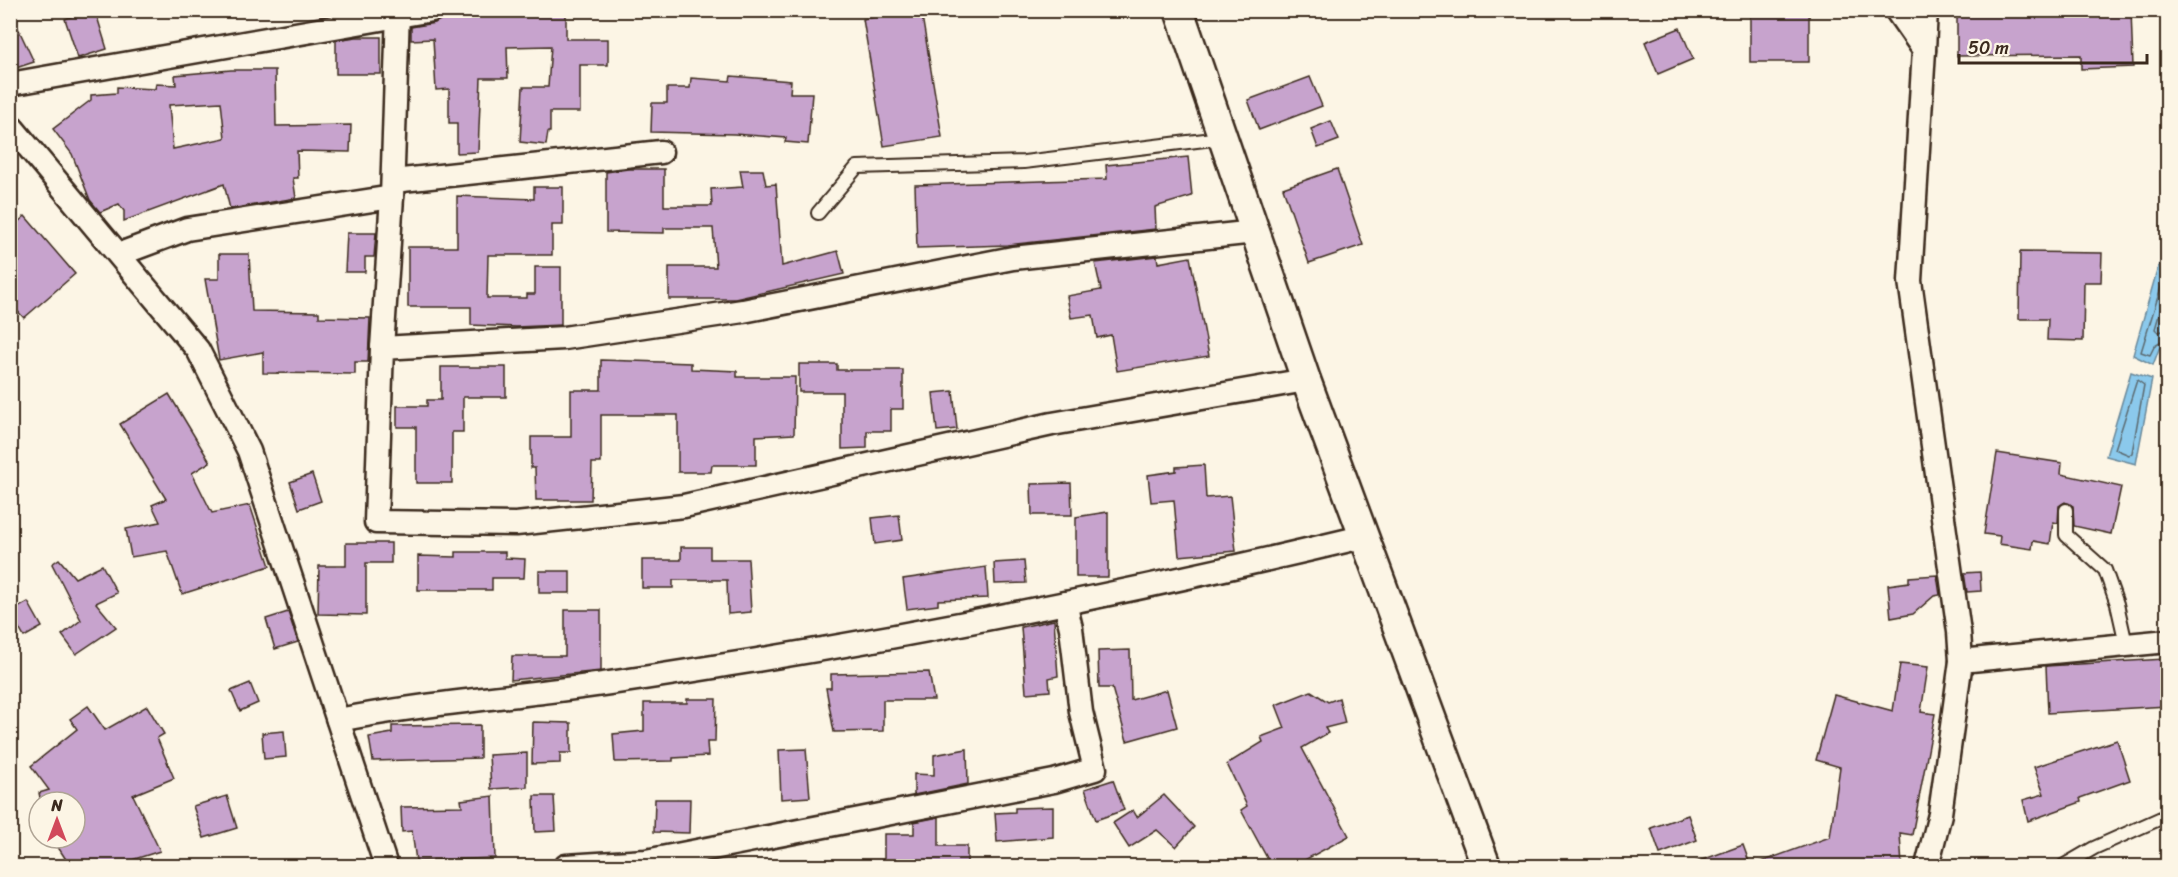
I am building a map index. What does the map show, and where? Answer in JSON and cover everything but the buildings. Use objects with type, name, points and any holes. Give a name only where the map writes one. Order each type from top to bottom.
[{"type":"street","points":[[10,84],[398,14],[432,10]]},
{"type":"street","points":[[1179,10],[1221,138],[1362,537],[1486,867]]},
{"type":"street","points":[[1896,10],[1924,50]]},
{"type":"street","points":[[1926,10],[1910,281],[1959,632],[1961,662],[1940,814],[1927,867]]},
{"type":"street","points":[[398,14],[376,522],[516,524],[684,506],[1052,424],[1306,380]]},
{"type":"street","points":[[10,125],[198,350],[249,451],[386,867]]},
{"type":"street","points":[[120,254],[187,229],[392,189],[661,152]]},
{"type":"street","points":[[382,348],[564,338],[743,311],[1013,258],[1255,232]]},
{"type":"street","points":[[338,720],[416,705],[552,691],[759,660],[1065,603],[1227,569],[1362,537]]},
{"type":"street","points":[[566,867],[646,861],[1054,781],[1095,770],[1081,712],[1071,628],[1065,603]]},
{"type":"street","points":[[1961,662],[2168,641]]},
{"type":"lane","points":[[818,213],[857,167],[1024,162],[1221,138]]},
{"type":"lane","points":[[2066,510],[2066,535],[2105,570],[2117,604],[2126,644]]},
{"type":"lane","points":[[2063,867],[2094,848],[2168,815]]},
{"type":"water","points":[[2167,253],[2167,341],[2159,349],[2153,365],[2133,355],[2158,267]]},
{"type":"water","points":[[2131,372],[2152,379],[2136,464],[2106,456]]}]
